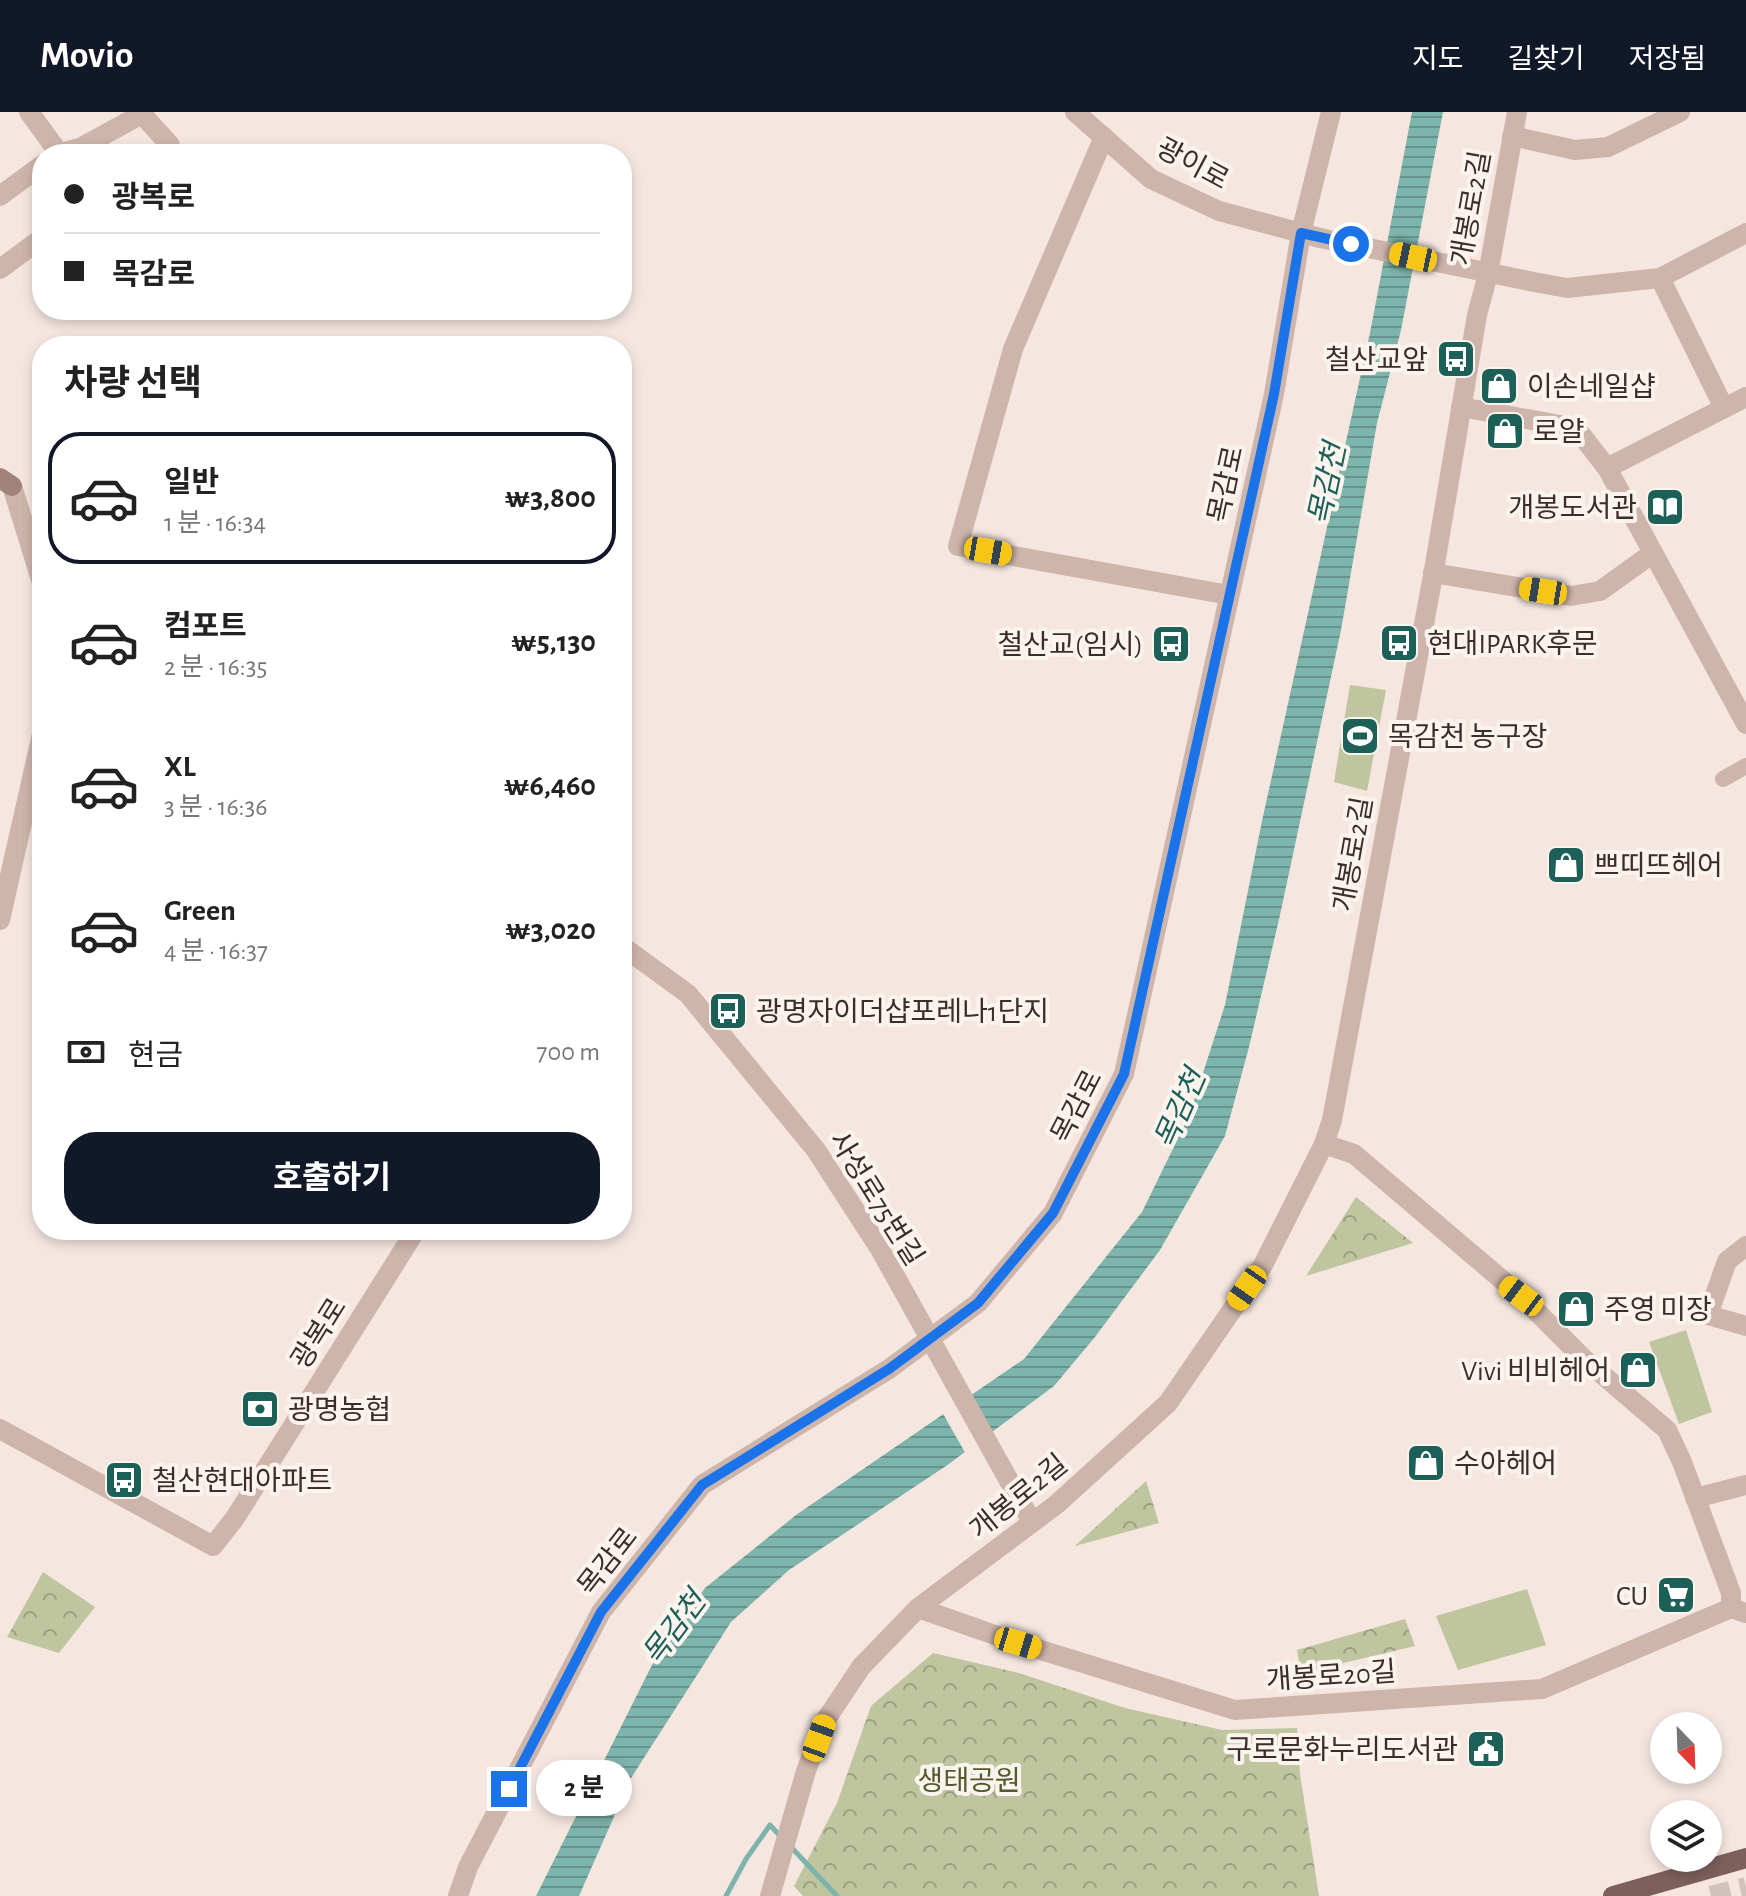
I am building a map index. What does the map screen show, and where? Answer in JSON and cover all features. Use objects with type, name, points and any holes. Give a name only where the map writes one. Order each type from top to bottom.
[{"type":"main road","points":[[1613,1896],[1746,1858]]},
{"type":"street","points":[[29,112],[51,144]]},
{"type":"street","name":"광이로","points":[[1075,112],[1151,179],[1219,211],[1311,236]]},
{"type":"street","name":"목감로","points":[[458,1896],[468,1867],[601,1612],[702,1485],[889,1369],[933,1348],[978,1303],[1053,1213],[1124,1074],[1311,236],[1331,112]]},
{"type":"street","name":"개봉로2길","points":[[770,1896],[806,1771],[825,1721],[861,1667],[918,1608],[1057,1504],[1168,1403],[1263,1265],[1324,1144],[1332,1120],[1433,573],[1482,272],[1517,112]]},
{"type":"street","points":[[1512,136],[1575,150],[1608,147],[1649,120],[1680,112]]},
{"type":"street","points":[[87,144],[141,113],[160,144]]},
{"type":"street","points":[[1104,137],[1013,349],[958,546],[1229,595]]},
{"type":"street","points":[[0,196],[32,172]]},
{"type":"street","points":[[1311,236],[1567,288],[1660,278],[1746,233]]},
{"type":"street","points":[[0,269],[32,245]]},
{"type":"street","points":[[1660,278],[1724,408]]},
{"type":"street","points":[[1607,468],[1746,397]]},
{"type":"street","points":[[1461,407],[1576,428],[1607,468],[1746,724]]},
{"type":"street","points":[[6,482],[32,555]]},
{"type":"street","points":[[1433,573],[1571,596],[1600,591],[1653,553]]},
{"type":"street","points":[[1723,779],[1746,766]]},
{"type":"street","points":[[0,920],[32,778]]},
{"type":"street","name":"사성로75번길","points":[[632,953],[688,994],[816,1150],[880,1249],[1032,1522]]},
{"type":"street","points":[[1324,1144],[1354,1154],[1521,1296],[1583,1358],[1667,1430],[1738,1610]]},
{"type":"street","name":"광복로","points":[[0,1429],[213,1546],[235,1518],[410,1240]]},
{"type":"street","points":[[1746,1246],[1727,1261],[1708,1315],[1746,1326]]},
{"type":"street","points":[[1695,1498],[1746,1485]]},
{"type":"street","name":"개봉로20길","points":[[918,1608],[1018,1643],[1235,1710],[1542,1689],[1738,1610]]},
{"type":"green space","name":"목감천 농구장","points":[[1350,685],[1386,690],[1367,791],[1334,782]]},
{"type":"green space","points":[[1356,1197],[1413,1243],[1306,1276]]},
{"type":"green space","points":[[1686,1330],[1712,1412],[1679,1424],[1649,1342]]},
{"type":"green space","points":[[1146,1481],[1159,1523],[1075,1546]]},
{"type":"green space","points":[[43,1572],[95,1607],[59,1653],[7,1637]]},
{"type":"green space","points":[[1527,1589],[1546,1645],[1458,1670],[1436,1616]]},
{"type":"green space","points":[[1405,1619],[1415,1646],[1301,1673],[1297,1650]]},
{"type":"green space","name":"생태공원","points":[[933,1653],[1019,1673],[1125,1708],[1222,1730],[1297,1728],[1300,1774],[1319,1896],[803,1896],[794,1886],[837,1803],[871,1706]]},
{"type":"water","name":"목감천","points":[[1412,112],[1443,112],[1401,330],[1377,423],[1341,630],[1280,915],[1225,1136],[1160,1250],[1054,1386],[946,1466],[789,1570],[731,1622],[631,1778],[579,1896],[536,1896],[652,1665],[705,1588],[796,1515],[1024,1359],[1142,1212],[1189,1116],[1225,1005],[1262,821],[1370,333]]},
{"type":"pier","points":[[969,1392],[994,1435],[967,1456],[942,1412]]},
{"type":"waterway","points":[[726,1896],[746,1859],[770,1825],[781,1837]]},
{"type":"waterway","points":[[791,1847],[837,1896]]},
{"type":"tunnel","points":[[1711,1896],[1746,1887]]},
{"type":"place","name":"철산교앞","points":[[1456,359]]},
{"type":"place","name":"이손네일샵","points":[[1499,386]]},
{"type":"place","name":"로얄","points":[[1505,431]]},
{"type":"place","name":"개봉도서관","points":[[1665,507]]},
{"type":"place","name":"현대IPARK후문","points":[[1399,643]]},
{"type":"place","name":"철산교(임시)","points":[[1171,644]]},
{"type":"place","name":"목감천 농구장","points":[[1360,736]]},
{"type":"place","name":"쁘띠뜨헤어","points":[[1566,865]]},
{"type":"place","name":"광명자이더샵포레나1단지","points":[[728,1011]]},
{"type":"place","name":"주영 미장","points":[[1576,1309]]},
{"type":"place","name":"Vivi 비비헤어","points":[[1638,1370]]},
{"type":"place","name":"광명농협","points":[[260,1409]]},
{"type":"place","name":"수아헤어","points":[[1426,1463]]},
{"type":"place","name":"철산현대아파트","points":[[124,1480]]},
{"type":"place","name":"CU","points":[[1676,1595]]},
{"type":"place","name":"구로문화누리도서관","points":[[1486,1749]]},
{"type":"route","points":[[509,1789],[601,1612],[702,1485],[889,1369],[978,1303],[1053,1213],[1124,1074],[1274,394],[1301,233],[1351,244]]}]
